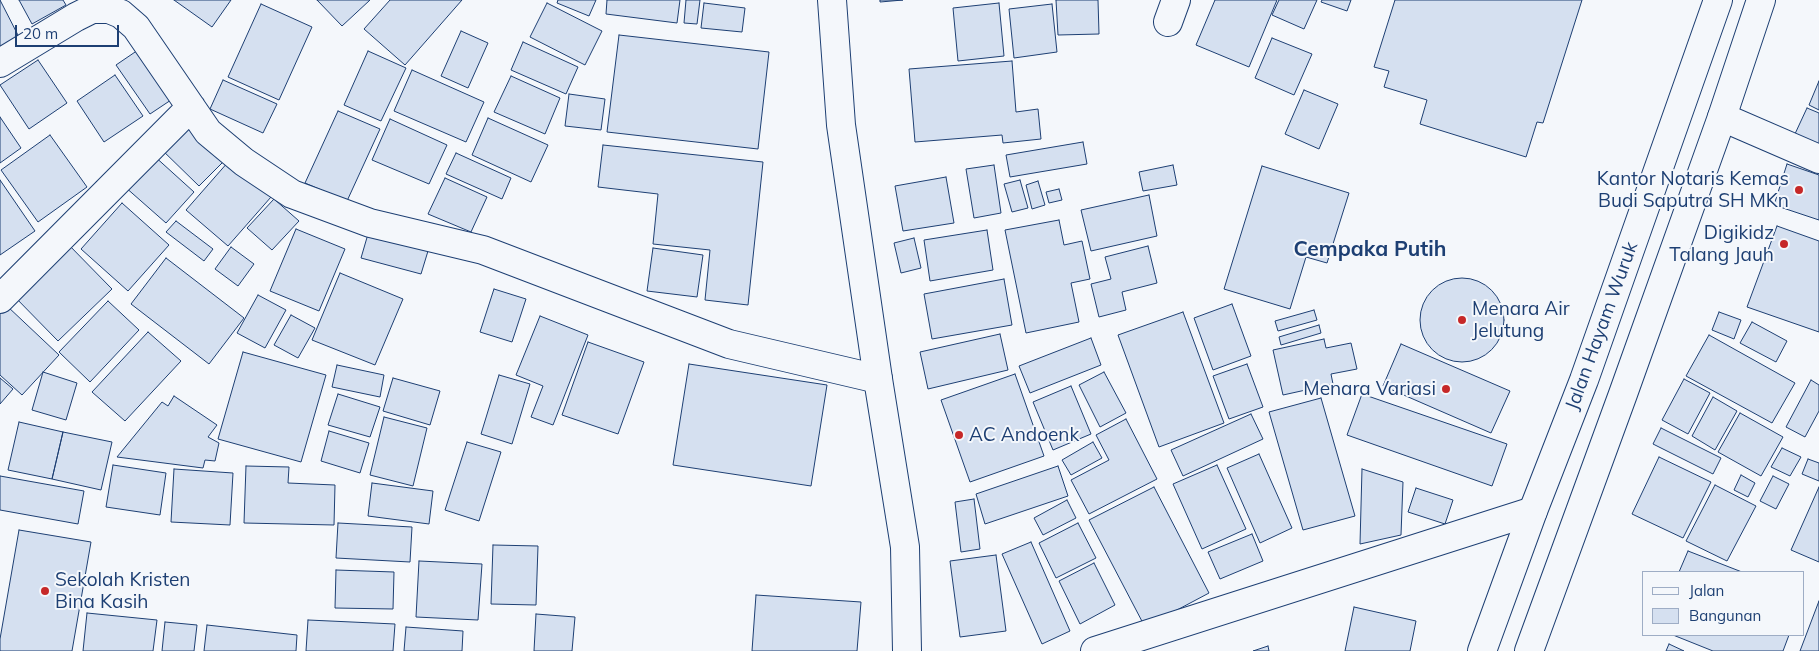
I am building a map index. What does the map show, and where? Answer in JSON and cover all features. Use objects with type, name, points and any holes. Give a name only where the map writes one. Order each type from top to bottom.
[{"type":"street","points":[[832,0],[841,125],[878,379],[905,547],[907,651]]},
{"type":"street","name":"Jalan Hayam Wuruk","points":[[1482,651],[1533,511],[1584,380],[1718,0]]},
{"type":"street","points":[[1529,651],[1722,117],[1762,0]]},
{"type":"street","points":[[0,63],[76,17],[109,4],[136,27],[208,132],[244,162],[292,194],[370,223],[483,250],[729,344],[878,379]]},
{"type":"street","points":[[0,298],[191,107]]},
{"type":"street","points":[[1722,117],[1819,159]]},
{"type":"street","points":[[1095,651],[1533,511]]},
{"type":"building","points":[[0,0],[21,41],[0,52]]},
{"type":"building","points":[[19,0],[63,0],[66,5],[32,24]]},
{"type":"building","points":[[174,0],[231,0],[212,27]]},
{"type":"building","points":[[317,0],[370,0],[342,26]]},
{"type":"building","points":[[390,0],[462,0],[405,65],[364,29]]},
{"type":"building","points":[[558,0],[596,0],[589,16],[557,3]]},
{"type":"building","points":[[607,0],[680,0],[677,23],[606,14]]},
{"type":"building","points":[[686,0],[700,0],[697,24],[684,23]]},
{"type":"building","points":[[880,0],[903,0],[880,2]]},
{"type":"building","points":[[1056,0],[1098,0],[1099,34],[1058,35]]},
{"type":"building","points":[[1215,0],[1277,0],[1249,67],[1196,45]]},
{"type":"building","points":[[1279,0],[1317,0],[1304,29],[1272,15]]},
{"type":"building","points":[[1322,0],[1351,0],[1347,11],[1321,2]]},
{"type":"building","points":[[1395,0],[1582,0],[1543,123],[1537,122],[1526,157],[1420,124],[1427,100],[1384,87],[1389,71],[1374,67]]},
{"type":"building","points":[[547,3],[602,31],[585,65],[530,37]]},
{"type":"building","points":[[704,3],[745,8],[742,32],[701,28]]},
{"type":"building","points":[[999,3],[1004,56],[958,61],[953,8]]},
{"type":"building","points":[[261,4],[312,27],[279,100],[228,77]]},
{"type":"building","points":[[1052,4],[1057,52],[1014,58],[1009,9]]},
{"type":"building","points":[[461,31],[488,43],[468,88],[441,76]]},
{"type":"building","points":[[619,35],[769,52],[758,149],[607,132]]},
{"type":"building","points":[[1272,38],[1312,54],[1294,95],[1255,78]]},
{"type":"building","points":[[523,42],[578,67],[566,94],[511,70]]},
{"type":"building","points":[[141,48],[174,98],[150,114],[116,65]]},
{"type":"building","points":[[368,51],[406,68],[381,121],[344,105]]},
{"type":"building","points":[[38,60],[67,103],[29,129],[0,85]]},
{"type":"building","points":[[1012,61],[1016,112],[1038,109],[1041,139],[1003,143],[1002,135],[915,142],[909,69]]},
{"type":"building","points":[[412,70],[484,102],[466,142],[394,111]]},
{"type":"building","points":[[115,75],[143,116],[104,142],[77,101]]},
{"type":"building","points":[[511,76],[560,98],[545,134],[494,112]]},
{"type":"building","points":[[223,80],[277,104],[263,133],[210,109]]},
{"type":"building","points":[[1819,81],[1819,110],[1809,105]]},
{"type":"building","points":[[1304,90],[1338,104],[1319,149],[1285,134]]},
{"type":"building","points":[[569,94],[605,99],[601,130],[565,126]]},
{"type":"building","points":[[1807,108],[1819,113],[1819,147],[1794,136]]},
{"type":"building","points":[[338,111],[380,129],[347,201],[305,183]]},
{"type":"building","points":[[0,117],[21,148],[0,163]]},
{"type":"building","points":[[488,118],[548,145],[531,182],[472,155]]},
{"type":"building","points":[[186,119],[226,159],[199,186],[158,146]]},
{"type":"building","points":[[390,119],[447,145],[429,184],[372,160]]},
{"type":"building","points":[[50,135],[87,187],[38,222],[1,170]]},
{"type":"building","points":[[1083,142],[1087,164],[1010,177],[1006,155]]},
{"type":"building","points":[[603,145],[763,162],[748,305],[705,300],[710,250],[653,244],[658,194],[598,187]]},
{"type":"building","points":[[456,153],[511,178],[502,199],[446,174]]},
{"type":"building","points":[[152,154],[194,192],[166,223],[124,186]]},
{"type":"building","points":[[229,161],[271,197],[228,246],[186,210]]},
{"type":"building","name":"Kantor Notaris Kemas Budi Saputra SH MKn","points":[[1787,164],[1819,175],[1819,220],[1774,205]]},
{"type":"building","points":[[994,165],[1001,213],[974,218],[966,169]]},
{"type":"building","points":[[1173,165],[1177,185],[1143,191],[1139,172]]},
{"type":"building","points":[[1262,166],[1349,193],[1327,263],[1306,257],[1290,309],[1224,289]]},
{"type":"building","points":[[946,177],[954,223],[903,231],[895,186]]},
{"type":"building","points":[[445,178],[487,197],[471,232],[428,214]]},
{"type":"building","points":[[0,180],[35,231],[0,255]]},
{"type":"building","points":[[1020,180],[1028,208],[1012,212],[1004,184]]},
{"type":"building","points":[[1038,181],[1045,205],[1032,209],[1026,185]]},
{"type":"building","points":[[1059,189],[1062,200],[1049,203],[1046,192]]},
{"type":"building","points":[[1149,195],[1157,236],[1091,251],[1081,210]]},
{"type":"building","points":[[274,199],[299,221],[272,250],[247,228]]},
{"type":"building","points":[[122,203],[169,245],[128,291],[81,249]]},
{"type":"building","points":[[1059,220],[1064,245],[1082,241],[1090,279],[1071,283],[1079,322],[1026,333],[1005,230]]},
{"type":"building","points":[[176,221],[213,249],[204,261],[166,232]]},
{"type":"building","points":[[1777,226],[1819,241],[1819,332],[1747,307]]},
{"type":"building","points":[[296,229],[345,249],[319,311],[270,291]]},
{"type":"building","points":[[987,230],[993,270],[930,281],[924,240]]},
{"type":"building","points":[[368,234],[428,251],[421,274],[361,258]]},
{"type":"building","points":[[914,238],[921,268],[901,273],[894,243]]},
{"type":"building","points":[[65,241],[112,289],[58,341],[11,293]]},
{"type":"building","points":[[1148,246],[1157,283],[1122,292],[1126,310],[1099,317],[1091,284],[1111,279],[1105,257]]},
{"type":"building","points":[[231,247],[254,264],[238,286],[215,269]]},
{"type":"building","points":[[653,248],[703,255],[697,297],[647,291]]},
{"type":"building","points":[[166,258],[244,318],[209,364],[131,304]]},
{"type":"building","points":[[340,273],[403,299],[375,365],[312,340]]},
{"type":"building","name":"Menara Air Jelutung","points":[[1462,278],[1478,281],[1492,290],[1501,304],[1504,320],[1501,336],[1492,350],[1478,359],[1462,362],[1446,359],[1432,350],[1423,336],[1420,320],[1423,304],[1432,290],[1446,281]]},
{"type":"building","points":[[1004,279],[1012,325],[932,339],[924,294]]},
{"type":"building","points":[[494,289],[526,299],[512,342],[480,332]]},
{"type":"building","points":[[258,295],[286,310],[265,348],[237,333]]},
{"type":"building","points":[[108,301],[139,330],[90,382],[59,352]]},
{"type":"building","points":[[1232,304],[1251,356],[1213,370],[1194,318]]},
{"type":"building","points":[[7,306],[59,355],[22,395],[0,375],[0,313]]},
{"type":"building","points":[[1314,310],[1317,320],[1278,331],[1275,321]]},
{"type":"building","points":[[1183,312],[1224,423],[1159,447],[1118,335]]},
{"type":"building","points":[[1719,312],[1741,320],[1734,339],[1712,330]]},
{"type":"building","points":[[291,315],[315,328],[298,358],[274,345]]},
{"type":"building","points":[[540,316],[588,335],[553,425],[531,417],[543,386],[516,375]]},
{"type":"building","points":[[1752,322],[1787,341],[1776,362],[1740,343]]},
{"type":"building","points":[[1319,325],[1321,333],[1281,345],[1279,337]]},
{"type":"building","points":[[148,332],[181,361],[125,421],[92,392]]},
{"type":"building","points":[[1000,334],[1008,370],[928,389],[920,352]]},
{"type":"building","points":[[1709,335],[1795,383],[1772,423],[1686,376]]},
{"type":"building","points":[[1091,338],[1101,365],[1030,393],[1019,366]]},
{"type":"building","points":[[1324,339],[1326,348],[1351,343],[1357,369],[1331,374],[1333,384],[1283,395],[1273,350]]},
{"type":"building","points":[[588,342],[644,362],[618,434],[562,415]]},
{"type":"building","name":"Menara Variasi","points":[[1401,344],[1510,391],[1491,433],[1383,386]]},
{"type":"building","points":[[243,352],[326,375],[301,462],[218,439]]},
{"type":"building","points":[[689,364],[827,385],[811,486],[673,465]]},
{"type":"building","points":[[1247,364],[1263,407],[1229,419],[1213,376]]},
{"type":"building","points":[[337,365],[384,375],[380,397],[332,387]]},
{"type":"building","points":[[43,372],[77,383],[66,420],[32,410]]},
{"type":"building","points":[[1104,372],[1126,413],[1100,427],[1079,385]]},
{"type":"building","points":[[1015,374],[1044,456],[970,482],[941,400]]},
{"type":"building","points":[[499,375],[530,384],[512,444],[481,434]]},
{"type":"building","points":[[0,378],[13,389],[0,404]]},
{"type":"building","points":[[393,378],[440,391],[430,425],[383,411]]},
{"type":"building","points":[[1684,379],[1710,393],[1688,434],[1662,420]]},
{"type":"building","points":[[1811,380],[1819,385],[1819,411],[1805,437],[1786,427]]},
{"type":"building","points":[[1071,386],[1091,434],[1053,450],[1033,402]]},
{"type":"building","points":[[338,394],[380,407],[370,437],[328,425]]},
{"type":"building","points":[[1362,394],[1507,444],[1492,486],[1347,435]]},
{"type":"building","points":[[174,396],[217,425],[208,437],[219,443],[215,461],[205,460],[203,468],[117,457],[162,402],[168,406]]},
{"type":"building","points":[[1713,397],[1737,411],[1715,450],[1692,436]]},
{"type":"building","points":[[1321,398],[1355,516],[1303,530],[1269,412]]},
{"type":"building","points":[[1740,413],[1783,437],[1761,476],[1718,452]]},
{"type":"building","points":[[1251,414],[1263,439],[1183,476],[1171,450]]},
{"type":"building","points":[[384,417],[427,428],[413,486],[370,475]]},
{"type":"building","points":[[1126,419],[1157,479],[1089,514],[1071,480],[1109,460],[1096,435]]},
{"type":"building","points":[[19,422],[63,432],[52,479],[8,470]]},
{"type":"building","points":[[1661,428],[1721,458],[1713,474],[1653,444]]},
{"type":"building","points":[[329,431],[369,443],[360,473],[321,461]]},
{"type":"building","points":[[63,432],[112,442],[101,490],[52,479]]},
{"type":"building","points":[[467,442],[501,452],[479,521],[445,510]]},
{"type":"building","points":[[1093,442],[1102,458],[1071,475],[1062,460]]},
{"type":"building","points":[[1782,448],[1801,457],[1790,476],[1771,467]]},
{"type":"building","points":[[1259,454],[1292,528],[1260,543],[1227,468]]},
{"type":"building","points":[[1659,457],[1711,482],[1683,538],[1632,514]]},
{"type":"building","points":[[1808,459],[1819,463],[1819,481],[1802,474]]},
{"type":"building","points":[[113,465],[166,473],[160,515],[106,507]]},
{"type":"building","points":[[1217,465],[1246,529],[1202,549],[1173,484]]},
{"type":"building","points":[[246,466],[289,467],[288,483],[335,485],[334,525],[244,523]]},
{"type":"building","points":[[1058,466],[1068,496],[985,524],[976,494]]},
{"type":"building","points":[[174,469],[233,473],[230,525],[171,522]]},
{"type":"building","points":[[1362,469],[1403,482],[1401,535],[1360,544]]},
{"type":"building","points":[[1741,475],[1755,483],[1748,497],[1734,490]]},
{"type":"building","points":[[0,476],[84,491],[78,524],[0,510]]},
{"type":"building","points":[[1773,476],[1789,484],[1776,509],[1760,501]]},
{"type":"building","points":[[372,483],[433,491],[429,524],[368,516]]},
{"type":"building","points":[[1715,485],[1756,506],[1727,561],[1686,541]]},
{"type":"building","points":[[1154,487],[1209,593],[1145,627],[1089,520]]},
{"type":"building","points":[[1819,487],[1819,562],[1791,550]]},
{"type":"building","points":[[1416,488],[1453,500],[1445,524],[1408,512]]},
{"type":"building","points":[[974,499],[980,549],[961,552],[955,502]]},
{"type":"building","points":[[1067,500],[1076,518],[1043,535],[1034,518]]},
{"type":"building","points":[[338,523],[412,527],[410,562],[336,558]]},
{"type":"building","points":[[1078,523],[1096,558],[1056,578],[1039,543]]},
{"type":"building","name":"Sekolah Kristen Bina Kasih","points":[[19,530],[91,542],[72,651],[0,651],[0,639]]},
{"type":"building","points":[[1252,534],[1263,561],[1220,579],[1208,552]]},
{"type":"building","points":[[1031,542],[1070,631],[1042,644],[1002,554]]},
{"type":"building","points":[[493,545],[538,546],[536,605],[491,604]]},
{"type":"building","points":[[1688,551],[1739,571],[1679,571]]},
{"type":"building","points":[[996,555],[1006,631],[960,637],[950,561]]},
{"type":"building","points":[[419,561],[482,564],[478,620],[416,617]]},
{"type":"building","points":[[1094,563],[1115,605],[1080,624],[1059,581]]},
{"type":"building","points":[[336,570],[394,572],[393,609],[335,608]]},
{"type":"building","points":[[756,595],[861,602],[857,651],[752,651]]},
{"type":"building","points":[[1819,601],[1819,651],[1800,651]]},
{"type":"building","points":[[1354,607],[1416,621],[1410,651],[1345,651]]},
{"type":"building","points":[[87,613],[157,620],[153,651],[83,651]]},
{"type":"building","points":[[536,614],[575,617],[572,651],[534,651]]},
{"type":"building","points":[[308,620],[395,624],[393,651],[306,651]]},
{"type":"building","points":[[165,622],[197,625],[194,651],[162,651]]},
{"type":"building","points":[[207,625],[297,635],[296,651],[204,651]]},
{"type":"building","points":[[406,627],[463,631],[462,651],[404,651]]},
{"type":"building","points":[[1676,636],[1789,636],[1783,651],[1713,651]]},
{"type":"building","points":[[1669,644],[1684,651],[1666,651]]},
{"type":"building","points":[[1268,646],[1269,651],[1253,651]]},
{"type":"place","name":"Kantor Notaris Kemas Budi Saputra SH MKn","points":[[1799,190]]},
{"type":"place","name":"Digikidz Talang Jauh","points":[[1784,244]]},
{"type":"place","name":"Menara Air Jelutung","points":[[1462,320]]},
{"type":"place","name":"Menara Variasi","points":[[1446,389]]},
{"type":"place","name":"AC Andoenk","points":[[959,435]]},
{"type":"place","name":"Sekolah Kristen Bina Kasih","points":[[45,591]]},
{"type":"district","name":"Cempaka Putih","points":[[1370,250]]}]
